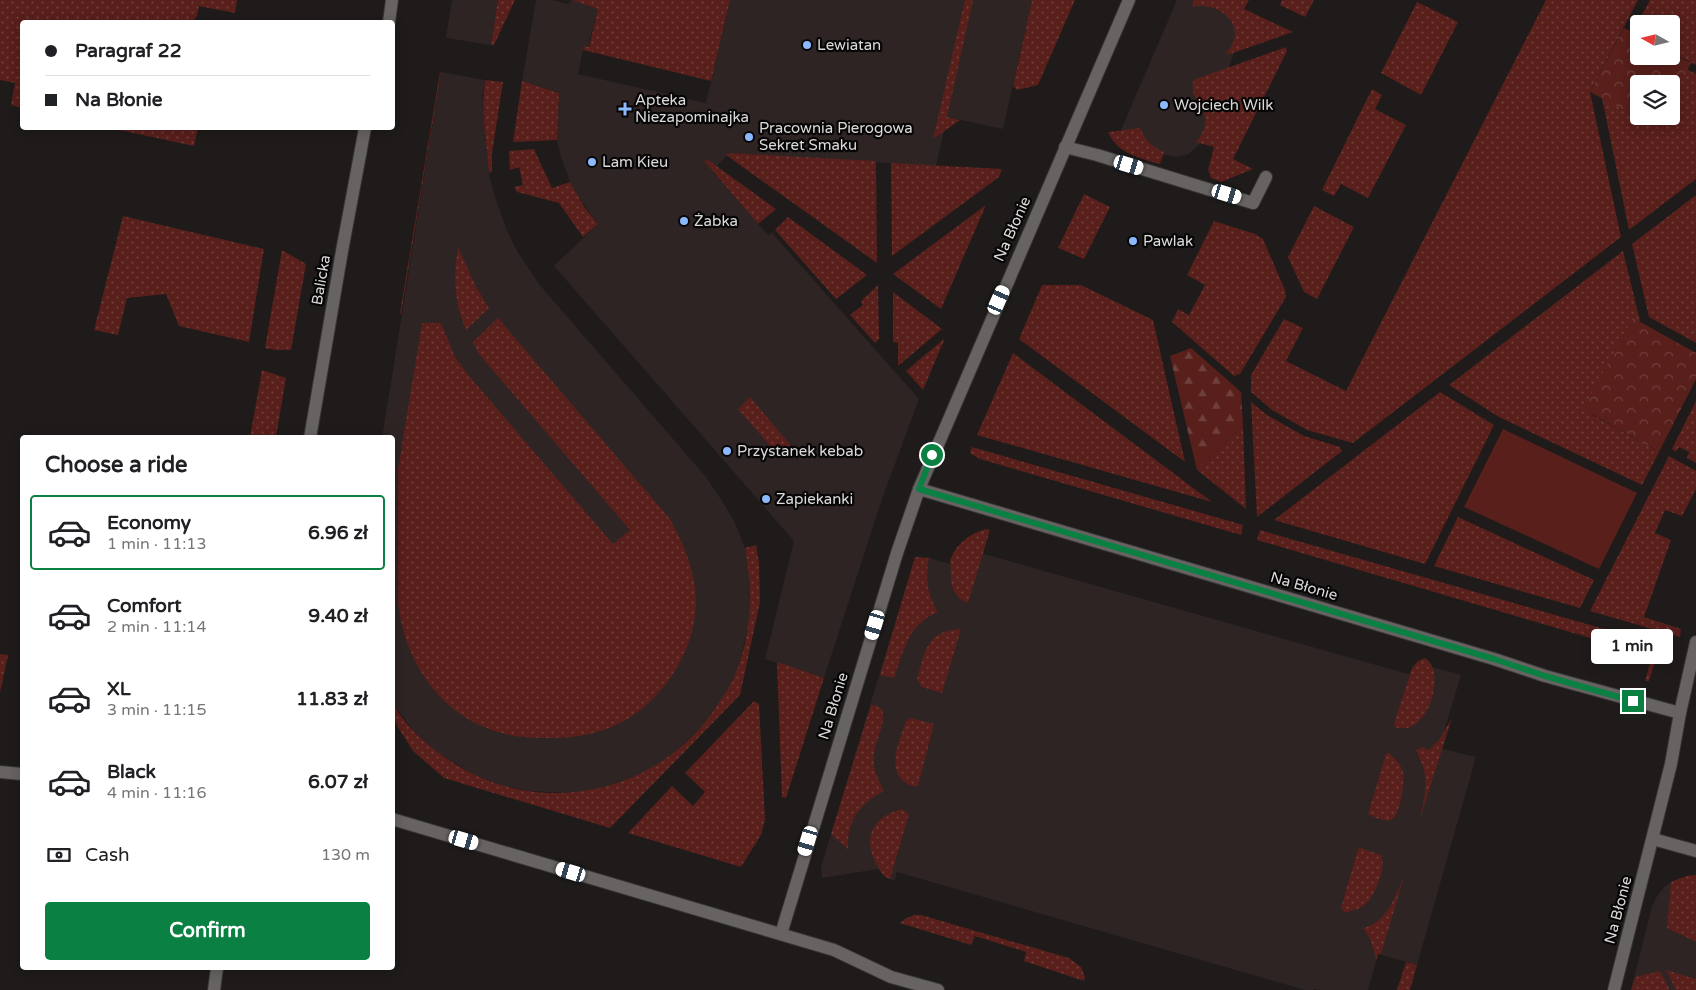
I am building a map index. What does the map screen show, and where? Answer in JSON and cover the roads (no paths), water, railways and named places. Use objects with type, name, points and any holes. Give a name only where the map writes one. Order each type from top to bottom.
[{"type":"street","points":[[388,20],[392,0]]},
{"type":"street","name":"Na Błonie","points":[[781,934],[894,562],[919,489],[1128,0]]},
{"type":"street","name":"Balicka","points":[[311,435],[342,250],[366,130]]},
{"type":"street","points":[[1065,147],[1253,202],[1266,177]]},
{"type":"street","name":"Na Błonie","points":[[919,489],[1494,659],[1545,676],[1680,713]]},
{"type":"street","name":"Na Błonie","points":[[1614,990],[1671,764],[1696,642]]},
{"type":"street","points":[[0,772],[20,774]]},
{"type":"street","points":[[395,820],[834,950],[891,977],[938,990]]},
{"type":"street","points":[[1653,839],[1696,851]]},
{"type":"street","points":[[214,990],[217,970]]},
{"type":"place","name":"Lewiatan","points":[[807,45]]},
{"type":"place","name":"Wojciech Wilk","points":[[1164,105]]},
{"type":"place","name":"Apteka Niezapominajka","points":[[625,109]]},
{"type":"place","name":"Pracownia Pierogowa Sekret Smaku","points":[[749,137]]},
{"type":"place","name":"Lam Kieu","points":[[592,162]]},
{"type":"place","name":"Żabka","points":[[684,221]]},
{"type":"place","name":"Pawlak","points":[[1133,241]]},
{"type":"place","name":"Przystanek kebab","points":[[727,451]]},
{"type":"place","name":"Zapiekanki","points":[[766,499]]}]
